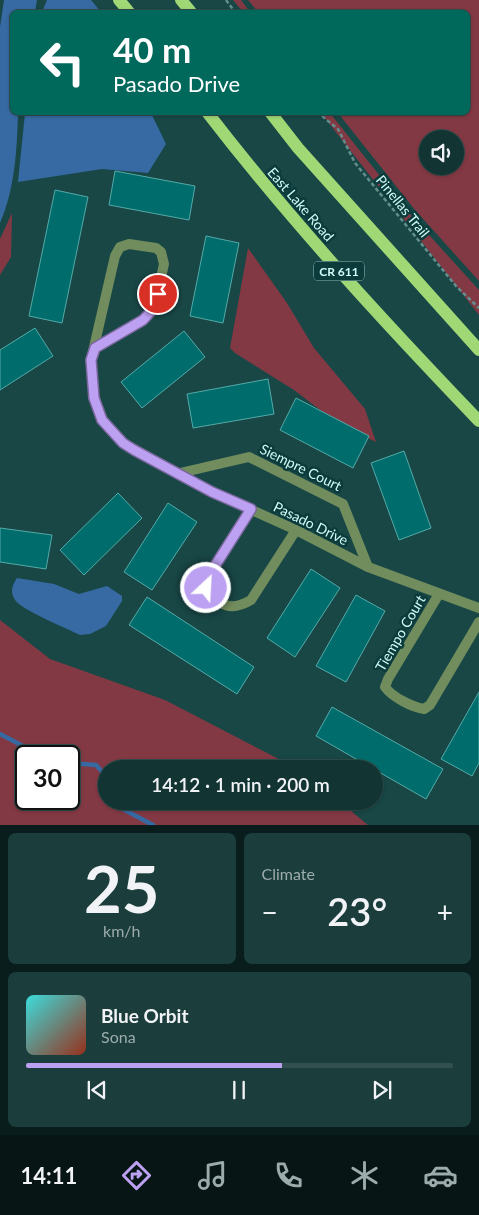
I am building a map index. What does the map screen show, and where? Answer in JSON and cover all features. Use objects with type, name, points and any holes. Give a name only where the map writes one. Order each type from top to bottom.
[{"type":"main road","points":[[119,0],[127,10]]},
{"type":"main road","name":"East Lake Road","points":[[209,115],[260,181],[370,307],[479,422]]},
{"type":"main road","points":[[272,115],[305,155],[479,350]]},
{"type":"street","name":"Pasado Drive","points":[[95,348],[143,320],[154,308],[164,264],[161,252],[156,248],[129,244],[120,247],[115,256],[91,360],[94,398],[102,420],[123,443],[212,492],[296,530],[368,567],[479,608]]},
{"type":"street","name":"Siempre Court","points":[[180,473],[249,457],[343,504],[368,567]]},
{"type":"street","points":[[251,509],[206,580],[206,588],[211,596],[229,607],[239,607],[251,600],[296,530]]},
{"type":"street","name":"Tiempo Court","points":[[439,594],[388,680],[385,687],[393,695],[418,708],[424,709],[430,705],[479,622]]},
{"type":"path","name":"Pinellas Trail","points":[[322,115],[338,129],[355,163],[456,286],[479,308]]},
{"type":"shaded area","points":[[233,0],[241,0],[248,10],[241,10]]},
{"type":"shaded area","points":[[248,0],[479,0],[479,281],[415,210],[340,115],[470,115],[470,10],[256,10]]},
{"type":"shaded area","points":[[323,115],[332,115],[410,214],[479,290],[479,315]]},
{"type":"shaded area","points":[[12,213],[11,257],[0,275],[0,239]]},
{"type":"shaded area","points":[[248,248],[287,303],[314,348],[365,409],[376,442],[336,422],[294,390],[230,348]]},
{"type":"shaded area","points":[[0,620],[50,659],[165,700],[281,760],[98,760],[98,810],[350,810],[368,825],[0,825]]},
{"type":"water","points":[[4,0],[37,0],[35,10],[10,10],[10,115],[18,115],[17,141],[12,183],[0,223],[0,27]]},
{"type":"water","points":[[47,0],[91,0],[99,10],[43,10]]},
{"type":"water","points":[[25,115],[152,115],[166,144],[148,173],[102,169],[18,182]]},
{"type":"water","points":[[17,578],[54,584],[79,594],[107,586],[122,596],[122,601],[106,626],[90,634],[80,635],[19,604],[13,597],[12,591]]},
{"type":"building","points":[[115,171],[195,186],[189,220],[109,205]]},
{"type":"building","points":[[55,190],[88,197],[62,323],[29,316]]},
{"type":"building","points":[[206,236],[239,243],[223,323],[190,316]]},
{"type":"building","points":[[35,328],[53,356],[0,390],[0,350]]},
{"type":"building","points":[[184,331],[205,357],[142,408],[121,382]]},
{"type":"building","points":[[268,379],[274,414],[193,428],[187,394]]},
{"type":"building","points":[[296,398],[369,436],[353,468],[280,430]]},
{"type":"building","points":[[404,451],[431,528],[399,540],[371,463]]},
{"type":"building","points":[[118,493],[142,518],[84,575],[60,550]]},
{"type":"building","points":[[168,503],[197,522],[152,590],[124,572]]},
{"type":"building","points":[[0,528],[52,535],[46,569],[0,562]]},
{"type":"building","points":[[311,569],[340,588],[295,657],[267,638]]},
{"type":"building","points":[[356,595],[385,611],[346,682],[316,666]]},
{"type":"building","points":[[147,597],[254,667],[237,694],[129,625]]},
{"type":"building","points":[[479,692],[479,763],[472,776],[441,759]]},
{"type":"building","points":[[332,707],[443,769],[426,799],[383,774],[383,760],[358,760],[316,736]]},
{"type":"waterway","points":[[0,734],[21,745]]},
{"type":"waterway","points":[[80,764],[96,765],[98,767]]},
{"type":"waterway","points":[[125,810],[153,825]]},
{"type":"route","points":[[158,294],[154,308],[143,320],[95,348],[91,360],[94,398],[102,420],[123,443],[212,492],[251,509],[206,580],[206,588]]}]
